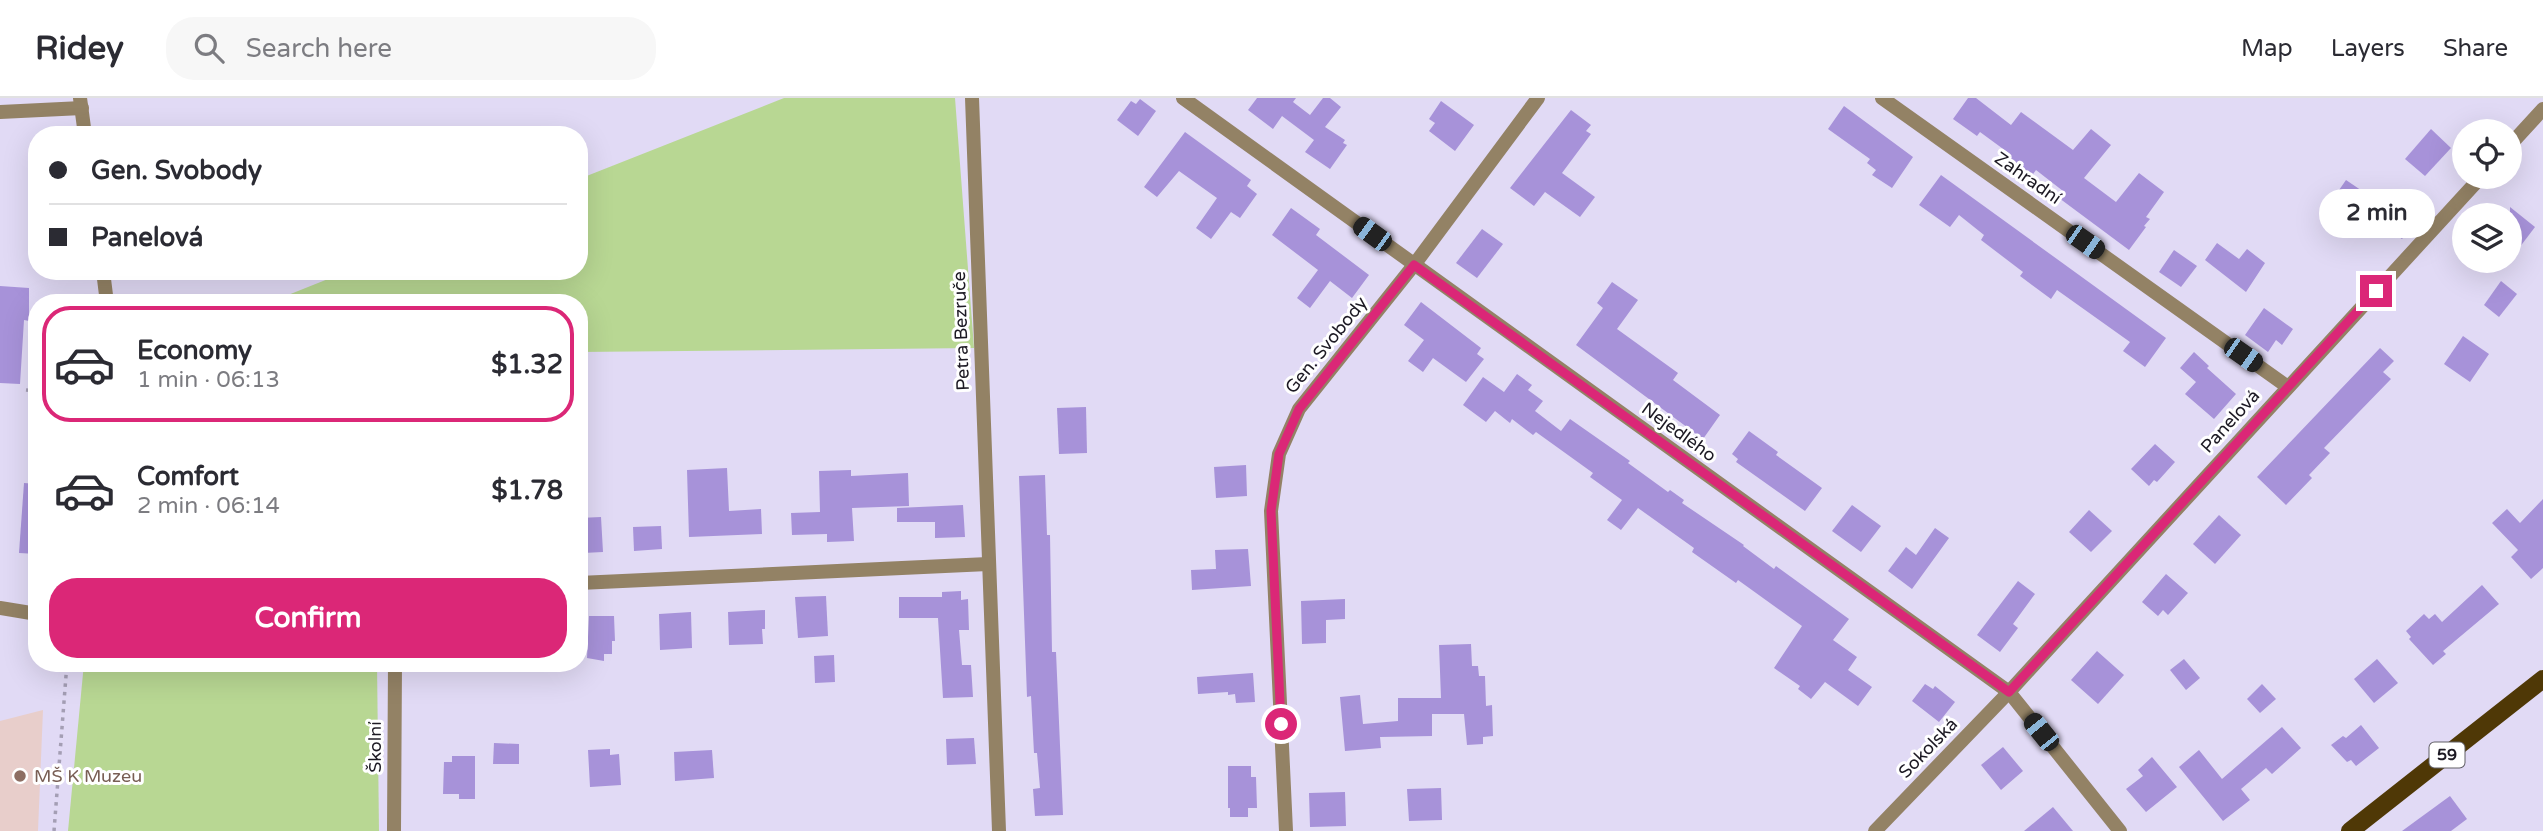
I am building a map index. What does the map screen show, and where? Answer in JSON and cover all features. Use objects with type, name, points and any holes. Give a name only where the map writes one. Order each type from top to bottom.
[{"type":"main road","name":"59","points":[[2350,831],[2543,679]]},
{"type":"street","name":"Petra Bezruče","points":[[972,98],[999,831]]},
{"type":"street","name":"Nejedlého","points":[[1183,98],[2009,692],[2120,831]]},
{"type":"street","name":"Gen. Svobody","points":[[1286,831],[1271,511],[1279,454],[1299,409],[1414,265],[1538,98]]},
{"type":"street","name":"Zahradní","points":[[1882,98],[2288,387]]},
{"type":"street","points":[[0,112],[81,103],[84,126]]},
{"type":"street","points":[[2522,132],[2543,109]]},
{"type":"street","name":"Panelová","points":[[2009,692],[2470,189]]},
{"type":"street","points":[[588,583],[988,564]]},
{"type":"street","points":[[0,608],[28,613]]},
{"type":"street","name":"Školní","points":[[394,831],[395,672]]},
{"type":"street","name":"Sokolská","points":[[1875,831],[2009,692]]},
{"type":"path","points":[[54,831],[66,672]]},
{"type":"shaded area","name":"MŠ K Muzeu","points":[[43,710],[38,831],[0,831],[0,721]]},
{"type":"green space","points":[[784,98],[955,98],[974,348],[588,352],[588,294],[290,294],[326,280],[588,280],[588,175]]},
{"type":"green space","points":[[83,672],[377,672],[379,831],[68,831]]},
{"type":"building","points":[[1257,98],[1296,98],[1293,102],[1310,115],[1323,98],[1330,98],[1341,107],[1325,127],[1345,140],[1343,143],[1347,145],[1330,169],[1305,152],[1314,140],[1282,116],[1273,129],[1248,110]]},
{"type":"building","points":[[1968,98],[1976,98],[2011,125],[2021,112],[2073,150],[2091,129],[2111,145],[2084,178],[2116,202],[2139,173],[2164,192],[2146,217],[2150,219],[2144,226],[2146,227],[2129,250],[2059,198],[2063,191],[2036,170],[2031,177],[2007,159],[2010,154],[1980,132],[1977,136],[1953,119]]},
{"type":"building","points":[[1140,99],[1156,111],[1138,136],[1117,120],[1131,101],[1136,104]]},
{"type":"building","points":[[1441,101],[1474,125],[1455,151],[1429,131],[1435,123],[1429,119]]},
{"type":"building","points":[[1844,106],[1913,157],[1892,188],[1872,175],[1876,170],[1867,163],[1870,159],[1828,129]]},
{"type":"building","points":[[1571,110],[1591,125],[1586,131],[1591,134],[1562,173],[1595,197],[1580,217],[1545,192],[1534,206],[1510,188]]},
{"type":"building","points":[[2431,129],[2451,148],[2425,176],[2405,159]]},
{"type":"building","points":[[1185,132],[1251,180],[1247,186],[1257,194],[1240,218],[1231,212],[1211,239],[1196,228],[1217,198],[1179,171],[1157,197],[1144,187]]},
{"type":"building","points":[[1941,175],[2166,338],[2145,367],[2123,351],[2130,342],[2057,290],[2051,299],[2020,276],[2023,272],[1981,240],[1984,235],[1959,215],[1950,227],[1919,205]]},
{"type":"building","points":[[2346,180],[2377,201],[2380,197],[2400,216],[2397,220],[2409,230],[2402,239],[2388,229],[2380,238],[2360,219],[2365,213],[2337,193]]},
{"type":"building","points":[[1291,208],[1320,229],[1316,235],[1369,275],[1352,298],[1330,281],[1310,308],[1297,298],[1318,270],[1272,235]]},
{"type":"building","points":[[2522,217],[2535,227],[2522,244]]},
{"type":"building","points":[[1482,229],[1503,244],[1477,278],[1456,263]]},
{"type":"building","points":[[2217,243],[2239,259],[2247,249],[2265,263],[2246,292],[2205,260]]},
{"type":"building","points":[[2174,250],[2197,266],[2181,287],[2159,272]]},
{"type":"building","points":[[2501,281],[2517,294],[2499,317],[2484,305]]},
{"type":"building","points":[[1612,282],[1638,300],[1617,329],[1678,373],[1673,380],[1720,415],[1703,439],[1576,345],[1603,308],[1597,303]]},
{"type":"building","points":[[0,286],[29,288],[20,384],[0,383]]},
{"type":"building","points":[[1421,302],[1481,348],[1477,354],[1484,359],[1466,382],[1433,358],[1423,372],[1408,361],[1424,340],[1404,325]]},
{"type":"building","points":[[2264,308],[2293,329],[2282,345],[2276,340],[2268,352],[2245,335]]},
{"type":"building","points":[[2463,336],[2489,354],[2470,382],[2444,364]]},
{"type":"building","points":[[2380,348],[2394,361],[2383,372],[2391,379],[2324,448],[2330,453],[2309,475],[2312,478],[2286,505],[2257,477]]},
{"type":"building","points":[[2194,352],[2209,366],[2207,368],[2236,394],[2214,419],[2185,394],[2196,382],[2180,368]]},
{"type":"building","points":[[1517,374],[1532,385],[1528,390],[1543,401],[1535,411],[1561,431],[1570,419],[1630,461],[1628,463],[1668,492],[1670,490],[1684,500],[1682,503],[1774,569],[1776,566],[1849,619],[1833,640],[1857,657],[1848,670],[1872,687],[1858,706],[1825,682],[1811,699],[1798,689],[1800,686],[1774,668],[1802,626],[1738,580],[1736,583],[1692,552],[1694,548],[1638,508],[1621,530],[1607,520],[1622,500],[1590,477],[1593,473],[1536,432],[1533,435],[1512,419],[1510,423],[1495,411],[1486,422],[1463,405],[1483,377],[1504,392]]},
{"type":"building","points":[[1086,407],[1087,453],[1059,454],[1057,408]]},
{"type":"building","points":[[1749,431],[1778,452],[1776,455],[1822,488],[1805,511],[1736,462],[1738,459],[1732,454]]},
{"type":"building","points":[[2155,444],[2175,462],[2157,482],[2154,480],[2149,486],[2131,469]]},
{"type":"building","points":[[1246,465],[1247,496],[1216,498],[1214,467]]},
{"type":"building","points":[[727,468],[729,511],[761,509],[762,534],[689,537],[687,470]]},
{"type":"building","points":[[851,470],[851,476],[908,473],[909,506],[852,508],[854,541],[827,542],[827,534],[792,535],[791,513],[820,512],[819,471]]},
{"type":"building","points":[[1045,475],[1047,535],[1050,535],[1052,652],[1056,652],[1063,815],[1035,816],[1033,789],[1040,788],[1037,753],[1034,753],[1031,696],[1027,697],[1019,476]]},
{"type":"building","points":[[24,483],[28,483],[28,554],[19,553]]},
{"type":"building","points":[[2543,499],[2543,568],[2531,579],[2511,557],[2518,550],[2492,523],[2507,509],[2520,523]]},
{"type":"building","points":[[963,505],[965,537],[935,538],[935,522],[897,522],[897,508]]},
{"type":"building","points":[[1852,505],[1881,526],[1861,552],[1832,531]]},
{"type":"building","points":[[2089,510],[2112,531],[2091,552],[2069,532]]},
{"type":"building","points":[[2219,515],[2241,535],[2215,564],[2193,544]]},
{"type":"building","points":[[601,517],[603,552],[588,553],[588,518]]},
{"type":"building","points":[[661,526],[662,549],[634,551],[633,527]]},
{"type":"building","points":[[1935,528],[1949,538],[1912,589],[1888,571],[1906,547],[1916,555]]},
{"type":"building","points":[[1248,549],[1251,586],[1192,590],[1191,570],[1216,569],[1215,550]]},
{"type":"building","points":[[2166,574],[2188,593],[2168,615],[2163,610],[2158,616],[2142,602]]},
{"type":"building","points":[[2018,581],[2035,594],[2013,624],[2018,628],[2000,652],[1977,635]]},
{"type":"building","points":[[2482,585],[2499,604],[2443,651],[2446,654],[2433,665],[2409,639],[2411,637],[2406,631],[2424,614],[2429,619],[2435,614],[2442,622]]},
{"type":"building","points":[[961,591],[961,600],[968,599],[969,630],[959,630],[962,665],[971,665],[973,697],[943,698],[938,618],[899,618],[899,597],[942,597],[942,592]]},
{"type":"building","points":[[826,596],[828,636],[798,638],[795,597]]},
{"type":"building","points":[[1345,599],[1345,619],[1326,620],[1326,643],[1302,644],[1301,601]]},
{"type":"building","points":[[765,610],[763,644],[729,645],[728,612]]},
{"type":"building","points":[[691,612],[692,648],[660,650],[659,614]]},
{"type":"building","points":[[589,616],[614,616],[615,641],[612,641],[612,654],[604,654],[604,661],[588,658]]},
{"type":"building","points":[[1471,644],[1472,666],[1478,666],[1479,676],[1485,676],[1486,706],[1492,705],[1493,736],[1483,737],[1483,744],[1467,745],[1464,714],[1432,714],[1432,736],[1380,737],[1381,748],[1345,751],[1340,697],[1360,695],[1363,724],[1398,721],[1398,698],[1441,698],[1439,645]]},
{"type":"building","points":[[2097,651],[2124,675],[2098,704],[2071,680]]},
{"type":"building","points":[[834,655],[835,682],[815,683],[814,656]]},
{"type":"building","points":[[2184,659],[2200,678],[2186,690],[2170,670]]},
{"type":"building","points":[[2377,659],[2398,683],[2374,703],[2354,679]]},
{"type":"building","points":[[1253,673],[1255,702],[1236,703],[1235,694],[1228,695],[1228,692],[1198,694],[1197,677]]},
{"type":"building","points":[[1925,684],[1933,689],[1935,686],[1955,702],[1939,722],[1912,701]]},
{"type":"building","points":[[2262,684],[2276,699],[2260,713],[2247,699]]},
{"type":"building","points":[[2361,725],[2379,748],[2356,766],[2351,760],[2347,762],[2331,745],[2343,736],[2346,738]]},
{"type":"building","points":[[2282,727],[2301,748],[2272,774],[2266,768],[2241,789],[2250,800],[2223,821],[2179,767],[2199,750],[2222,779]]},
{"type":"building","points":[[974,738],[976,764],[947,765],[946,739]]},
{"type":"building","points":[[494,743],[519,744],[519,764],[493,764]]},
{"type":"building","points":[[2003,747],[2023,771],[2001,790],[1981,765]]},
{"type":"building","points":[[610,749],[610,755],[619,754],[621,785],[590,787],[588,750]]},
{"type":"building","points":[[712,750],[714,778],[675,781],[674,752]]},
{"type":"building","points":[[452,756],[475,756],[475,799],[459,799],[459,794],[443,794],[444,762],[452,762]]},
{"type":"building","points":[[2152,757],[2177,787],[2146,812],[2126,789],[2143,776],[2138,770]]},
{"type":"building","points":[[1228,766],[1251,766],[1251,777],[1256,777],[1257,808],[1248,808],[1248,817],[1230,817]]},
{"type":"building","points":[[1441,788],[1442,820],[1409,821],[1407,789]]},
{"type":"building","points":[[1345,792],[1346,826],[1310,827],[1309,793]]},
{"type":"building","points":[[2450,796],[2467,819],[2451,831],[2402,831]]},
{"type":"building","points":[[2053,807],[2073,831],[2024,831]]},
{"type":"place","name":"MŠ K Muzeu","points":[[20,776]]},
{"type":"route","points":[[1281,724],[1271,511],[1279,454],[1299,409],[1414,265],[2009,692],[2376,291]]}]
